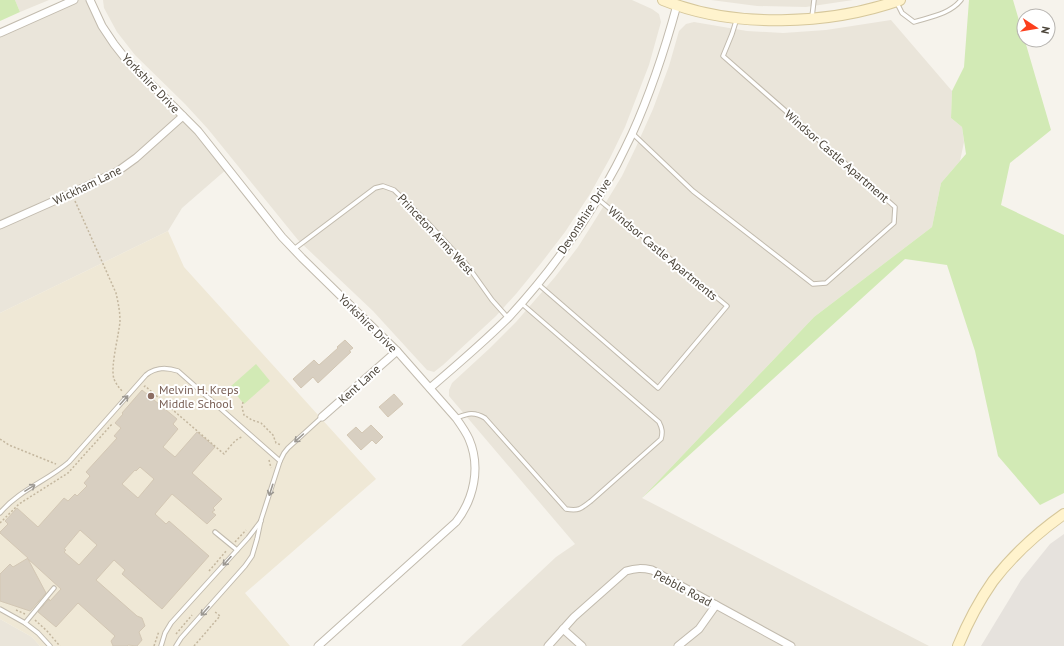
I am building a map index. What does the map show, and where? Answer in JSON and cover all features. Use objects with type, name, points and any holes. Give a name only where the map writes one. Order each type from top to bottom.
[{"type":"street","points":[[0,33],[74,0]]},
{"type":"street","name":"Yorkshire Drive","points":[[90,0],[102,26],[125,58],[206,141],[294,249],[397,351],[456,418],[470,440],[475,466],[474,479],[472,491],[462,514],[456,522],[318,646]]},
{"type":"street","points":[[663,0],[677,5],[737,18],[775,20],[812,19],[837,16],[898,1]]},
{"type":"street","name":"Devonshire Drive","points":[[430,388],[478,347],[508,318],[538,283],[577,232],[598,199],[632,134],[650,91],[677,5]]},
{"type":"street","name":"Wickham Lane","points":[[0,225],[72,194],[129,164],[183,116]]},
{"type":"street","name":"Kent Lane","points":[[322,417],[397,351]]},
{"type":"street","points":[[958,646],[977,607],[992,582],[1008,562],[1026,544],[1064,514]]},
{"type":"street","name":"Pebble Road","points":[[548,646],[574,617],[626,571],[635,568],[642,568],[652,570],[791,646]]},
{"type":"street","points":[[678,646],[699,629],[716,606]]},
{"type":"street","points":[[562,629],[582,646]]},
{"type":"lane","points":[[812,19],[814,0]]},
{"type":"lane","points":[[898,1],[902,13],[914,22],[935,16],[957,5],[961,0]]},
{"type":"lane","name":"Windsor Castle Apartment","points":[[632,134],[693,191],[813,284],[826,283],[894,223],[895,207],[723,56],[737,18]]},
{"type":"lane","name":"Princeton Arms West","points":[[294,249],[375,188],[383,186],[394,190],[468,265],[492,300],[508,318]]},
{"type":"lane","name":"Windsor Castle Apartments","points":[[538,283],[658,388],[727,306],[598,199]]},
{"type":"lane","points":[[456,418],[468,413],[485,418],[566,509],[573,510],[579,510],[591,501],[661,439],[662,427],[659,422],[521,303]]},
{"type":"lane","points":[[0,513],[6,505],[16,497],[60,470],[69,462],[146,375],[152,370],[161,368],[171,368],[178,371],[280,461]]},
{"type":"lane","points":[[176,646],[181,638],[245,566],[252,556],[261,520],[280,461],[288,448],[322,417]]},
{"type":"lane","points":[[161,646],[165,633],[171,623],[248,538],[261,520]]},
{"type":"lane","points":[[215,532],[237,550]]},
{"type":"lane","points":[[25,623],[54,588]]},
{"type":"lane","points":[[0,609],[25,623],[38,633],[50,646]]},
{"type":"path","points":[[72,194],[116,293],[120,319],[113,368],[113,379],[123,392]]},
{"type":"path","points":[[141,391],[145,386],[224,454],[239,438],[246,438]]},
{"type":"path","points":[[243,402],[242,406],[244,415],[261,423],[272,435],[276,443],[281,445]]},
{"type":"path","points":[[0,523],[19,504],[68,473],[112,424]]},
{"type":"path","points":[[0,439],[9,445],[57,465]]},
{"type":"path","points":[[266,456],[271,465],[271,470]]},
{"type":"path","points":[[234,542],[249,526]]},
{"type":"path","points":[[194,646],[220,616],[214,611]]},
{"type":"path","points":[[34,618],[60,646]]},
{"type":"shaded area","points":[[15,0],[49,0],[20,12]]},
{"type":"shaded area","points":[[74,0],[90,0],[114,44],[228,168],[182,208],[168,231],[0,313],[0,33]]},
{"type":"shaded area","points":[[103,0],[632,0],[652,9],[659,14],[661,22],[649,65],[625,127],[590,194],[565,232],[516,294],[496,316],[434,372],[427,370],[373,311],[298,240],[208,129],[135,55],[117,32],[104,8]]},
{"type":"shaded area","points":[[711,0],[853,0],[806,7],[757,6]]},
{"type":"shaded area","points":[[891,20],[952,91],[951,118],[962,127],[964,142],[960,161],[941,183],[932,227],[814,317],[642,498],[929,646],[461,646],[556,557],[575,544],[449,396],[449,390],[452,383],[516,322],[555,277],[578,247],[622,176],[636,147],[653,109],[669,66],[679,31],[686,24],[694,22],[747,31],[783,33],[826,30]]},
{"type":"shaded area","name":"Melvin H. Kreps Middle School","points":[[168,231],[184,267],[376,479],[245,593],[290,646],[40,646],[32,637],[0,619],[0,313]]},
{"type":"shaded area","points":[[1064,534],[1064,646],[981,646],[1021,580],[1050,544]]},
{"type":"shaded area","points":[[0,619],[32,637],[40,646],[0,646]]},
{"type":"green space","points":[[0,0],[15,0],[20,12],[0,21]]},
{"type":"green space","points":[[969,0],[1013,0],[1016,10],[1016,48],[1027,48],[1051,130],[1010,163],[1001,205],[1064,235],[1064,493],[1040,505],[998,456],[975,351],[947,265],[905,259],[642,498],[814,317],[932,227],[941,183],[966,154],[962,127],[951,118],[952,91],[964,67]]},
{"type":"green space","points":[[256,364],[270,381],[244,404],[230,387]]},
{"type":"building","points":[[345,340],[353,348],[349,351],[351,352],[318,383],[313,377],[301,388],[293,379],[314,360],[319,365]]},
{"type":"building","name":"Melvin H. Kreps Middle School","points":[[142,390],[177,419],[173,424],[178,429],[163,447],[175,457],[197,432],[215,447],[192,473],[222,499],[213,508],[215,510],[212,512],[216,515],[207,524],[172,494],[155,514],[166,524],[169,521],[209,556],[162,609],[122,574],[125,570],[114,560],[96,580],[137,616],[142,618],[145,626],[139,632],[142,640],[137,646],[113,646],[111,641],[115,636],[78,603],[56,627],[38,612],[49,599],[50,601],[61,589],[28,559],[46,593],[30,611],[0,601],[0,574],[10,564],[13,567],[28,558],[0,533],[8,524],[5,521],[17,508],[38,527],[64,498],[68,501],[75,494],[77,496],[87,486],[84,483],[90,476],[86,472],[117,438],[114,436],[121,428],[115,423],[123,414],[122,413]],"holes":[[[140,467],[154,479],[138,498],[122,484],[135,470],[136,471]],[[80,530],[97,545],[79,565],[64,552],[66,550],[64,549]]]},
{"type":"building","points":[[394,394],[403,404],[388,417],[379,407]]},
{"type":"building","points":[[371,425],[383,437],[376,444],[372,440],[361,450],[347,435],[356,427],[362,433]]},
{"type":"place","name":"Melvin H. Kreps Middle School","points":[[151,396]]}]
